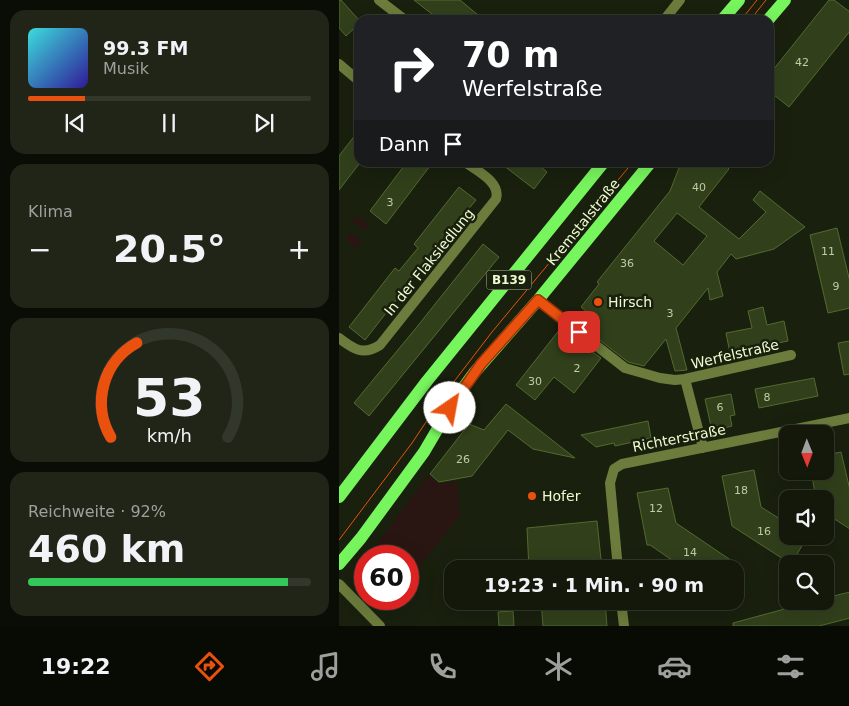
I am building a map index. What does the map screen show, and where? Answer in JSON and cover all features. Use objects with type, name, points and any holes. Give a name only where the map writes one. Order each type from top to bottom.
[{"type":"main road","points":[[726,15],[739,0]]},
{"type":"main road","points":[[772,15],[785,0]]},
{"type":"main road","name":"Kremstalstraße","points":[[339,497],[422,386],[600,167]]},
{"type":"main road","name":"Kremstalstraße","points":[[339,564],[361,538],[424,452],[457,396],[474,373],[538,300],[647,167]]},
{"type":"street","points":[[379,0],[398,15]]},
{"type":"street","points":[[668,15],[680,0]]},
{"type":"street","points":[[339,64],[354,77]]},
{"type":"street","name":"In der Flaksiedlung","points":[[339,338],[351,348],[359,351],[367,352],[380,345],[496,199],[498,194],[492,182],[472,167]]},
{"type":"street","name":"Werfelstraße","points":[[538,300],[625,368],[660,378],[685,379],[791,355]]},
{"type":"street","name":"Werfelstraße","points":[[685,379],[703,448]]},
{"type":"street","name":"Richterstraße","points":[[617,560],[610,483],[614,469],[622,464],[849,418]]},
{"type":"street","points":[[339,584],[380,626]]},
{"type":"street","points":[[622,610],[624,626]]},
{"type":"shaded area","points":[[356,215],[369,225],[364,231],[352,221]]},
{"type":"shaded area","points":[[351,232],[362,241],[356,249],[345,239]]},
{"type":"shaded area","points":[[428,475],[440,484],[457,481],[460,516],[419,567],[419,545],[376,545]]},
{"type":"building","points":[[339,0],[341,0],[354,15],[354,29],[346,36],[339,28]]},
{"type":"building","points":[[414,0],[460,0],[478,15],[433,15]]},
{"type":"building","points":[[829,0],[834,0],[850,12],[850,31],[789,107],[774,95],[774,69]]},
{"type":"building","points":[[354,136],[354,167],[357,167],[339,190],[339,156]]},
{"type":"building","points":[[403,167],[429,167],[386,224],[370,211]]},
{"type":"building","points":[[505,167],[541,167],[547,172],[534,189]]},
{"type":"building","points":[[680,167],[727,167],[729,169],[699,207],[739,239],[766,212],[753,200],[760,191],[805,227],[774,249],[736,259],[731,254],[717,272],[723,296],[710,300],[708,288],[676,328],[687,370],[675,371],[666,339],[644,366],[628,362],[588,331],[597,320],[581,307],[599,284],[597,282],[670,191]],"holes":[[[677,213],[707,236],[683,265],[654,241]]]},
{"type":"building","points":[[459,187],[476,200],[410,280],[365,340],[349,327],[395,268],[399,271],[418,248],[414,244]]},
{"type":"building","points":[[837,228],[850,282],[850,308],[828,313],[810,235]]},
{"type":"building","points":[[483,244],[499,257],[369,416],[354,403]]},
{"type":"building","points":[[763,307],[767,325],[784,321],[788,341],[730,353],[726,333],[752,328],[748,311]]},
{"type":"building","points":[[560,329],[601,358],[574,393],[554,377],[535,400],[516,385]]},
{"type":"building","points":[[850,341],[850,374],[844,375],[838,343]]},
{"type":"building","points":[[814,378],[818,396],[759,408],[755,389]]},
{"type":"building","points":[[731,394],[735,415],[730,416],[732,426],[712,431],[705,399]]},
{"type":"building","points":[[506,404],[575,458],[533,449],[508,430],[472,476],[439,482],[430,474],[469,424],[484,430]]},
{"type":"building","points":[[648,421],[651,438],[615,446],[614,443],[596,447],[581,435]]},
{"type":"building","points":[[841,452],[850,490],[850,529],[834,519],[834,490],[814,490],[813,480],[834,480],[834,453]]},
{"type":"building","points":[[754,470],[761,507],[779,518],[779,545],[803,545],[796,555],[779,556],[732,526],[722,476]]},
{"type":"building","points":[[668,488],[676,523],[731,560],[672,560],[650,545],[647,545],[637,493]]},
{"type":"building","points":[[597,521],[601,560],[529,560],[527,528]]},
{"type":"building","points":[[850,592],[850,618],[819,626],[733,626],[733,623],[781,610],[834,610],[834,596]]},
{"type":"building","points":[[542,610],[606,610],[607,626],[543,626]]},
{"type":"building","points":[[513,611],[514,626],[499,626],[498,612]]},
{"type":"tram line","points":[[745,15],[757,0]]},
{"type":"tram line","points":[[755,14],[766,0]]},
{"type":"tram line","points":[[339,540],[412,443],[446,392],[492,332],[629,167]]},
{"type":"place","name":"Hirsch","points":[[598,302]]},
{"type":"place","name":"Hofer","points":[[532,496]]},
{"type":"route","points":[[450,408],[481,364],[538,300],[579,332]]}]
